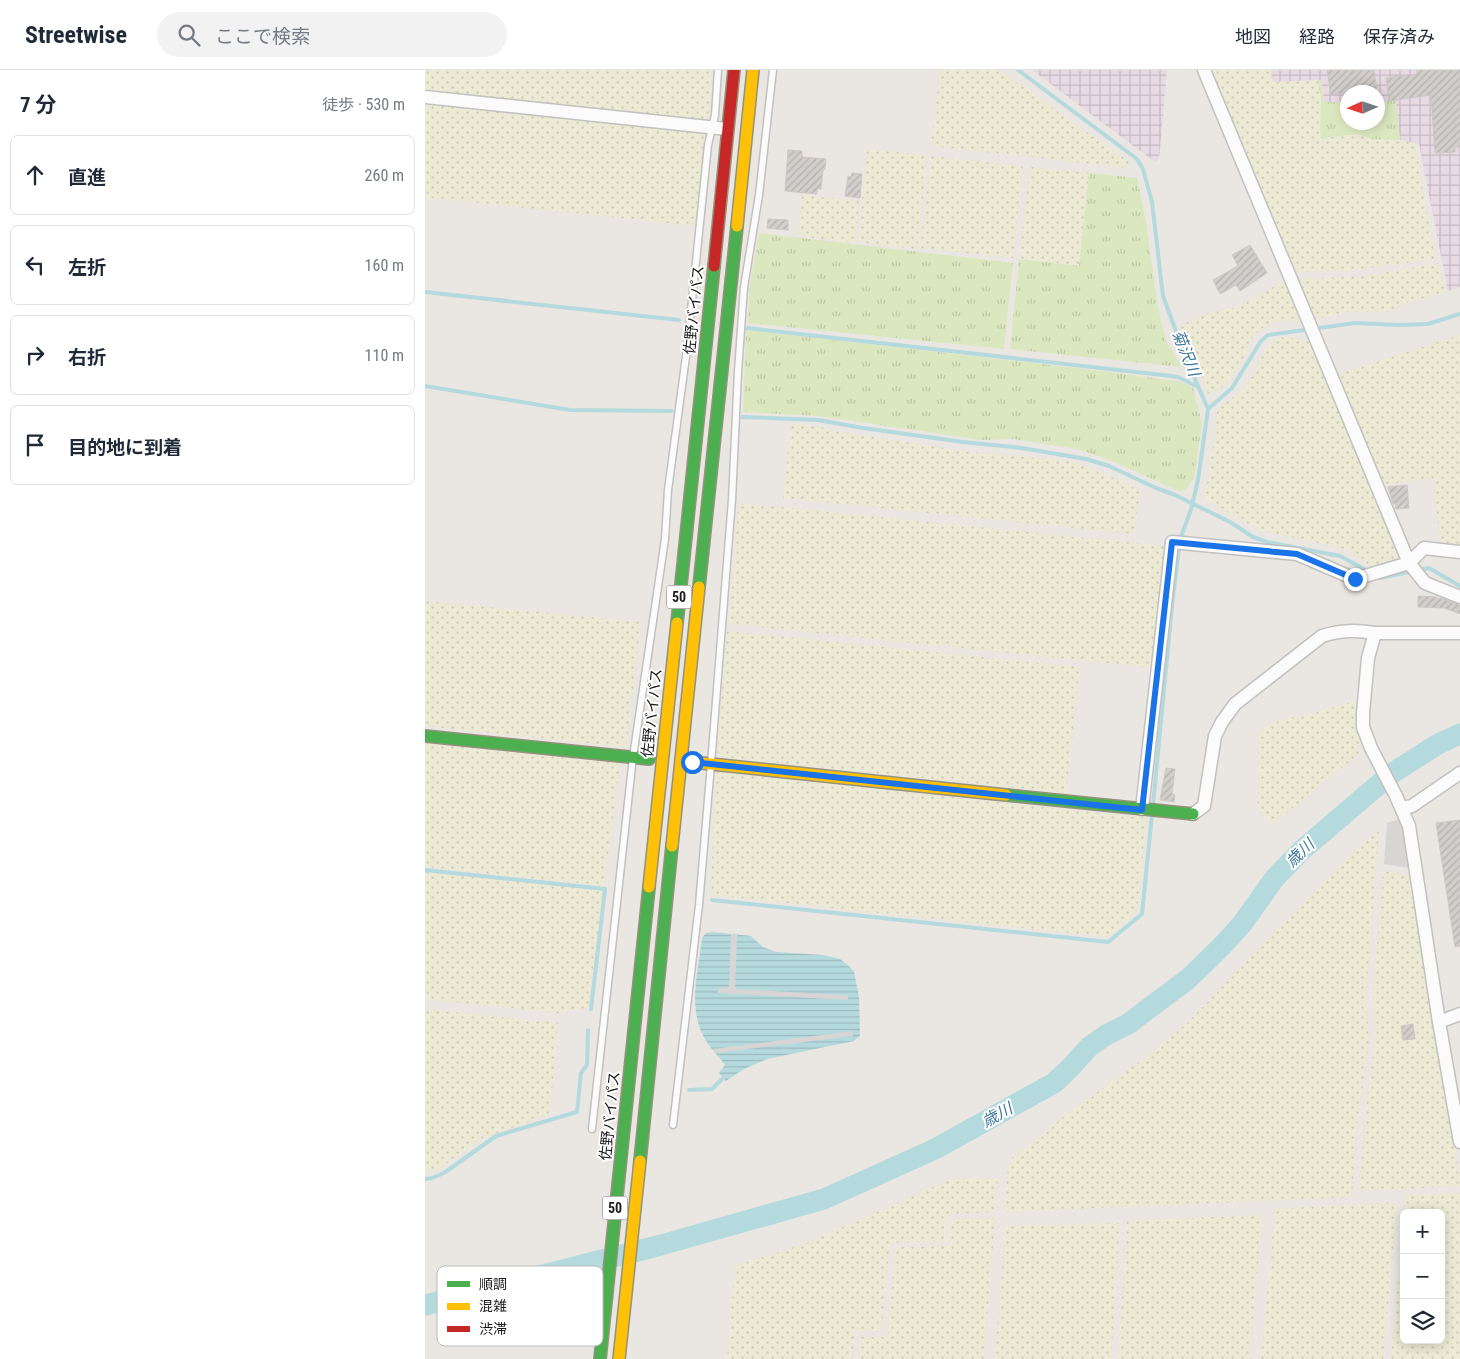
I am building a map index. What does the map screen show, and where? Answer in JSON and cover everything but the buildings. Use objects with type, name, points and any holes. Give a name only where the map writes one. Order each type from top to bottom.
[{"type":"main road","name":"佐野バイパス","points":[[603,1326],[734,70]]},
{"type":"main road","name":"50","points":[[619,1359],[745,193],[753,70]]},
{"type":"main road","points":[[425,736],[649,759]]},
{"type":"main road","points":[[692,762],[1193,814]]},
{"type":"main road","name":"佐野バイパス","points":[[600,1359],[601,1346]]},
{"type":"street","points":[[1204,70],[1413,568],[1425,583],[1460,597]]},
{"type":"street","points":[[425,97],[727,129]]},
{"type":"street","points":[[1142,810],[1172,542],[1297,554],[1355,579],[1413,568]]},
{"type":"street","points":[[1413,568],[1424,548],[1460,552]]},
{"type":"street","points":[[1193,814],[1204,806],[1215,736],[1235,704],[1322,636],[1339,631],[1355,630],[1375,633],[1460,633]]},
{"type":"street","points":[[1375,633],[1368,658],[1363,727],[1371,748],[1409,826],[1439,1022],[1460,1142]]},
{"type":"street","points":[[1401,808],[1412,806],[1460,773]]},
{"type":"street","points":[[1439,1022],[1460,1014]]},
{"type":"lane","points":[[592,1129],[633,757],[665,539],[668,490],[687,349],[708,145],[715,115],[718,70]]},
{"type":"lane","points":[[673,1125],[699,904],[711,764],[732,500],[737,372],[744,287],[759,195],[773,70]]},
{"type":"lane","points":[[745,193],[759,195]]},
{"type":"shaded area","points":[[425,70],[711,70],[709,116],[703,121],[425,93]]},
{"type":"shaded area","points":[[940,70],[999,70],[1128,161],[1129,168],[931,146]]},
{"type":"shaded area","points":[[1032,70],[1167,70],[1159,159],[1155,162]]},
{"type":"shaded area","points":[[1210,70],[1271,70],[1273,82],[1318,80],[1321,98],[1320,133],[1322,138],[1358,134],[1371,139],[1400,140],[1415,143],[1435,259],[1348,271],[1296,272]]},
{"type":"shaded area","points":[[1271,70],[1460,70],[1460,287],[1448,291],[1419,144],[1400,140],[1396,102],[1385,101],[1385,85],[1340,85],[1340,102],[1324,102],[1321,80],[1272,82]]},
{"type":"shaded area","points":[[425,102],[703,131],[706,135],[696,226],[425,197]]},
{"type":"shaded area","points":[[867,149],[928,155],[917,249],[858,242]]},
{"type":"shaded area","points":[[931,156],[1023,166],[1013,258],[920,248]]},
{"type":"shaded area","points":[[1030,167],[1089,173],[1079,266],[1019,259]]},
{"type":"shaded area","points":[[802,195],[860,201],[855,243],[798,236]]},
{"type":"shaded area","points":[[1439,263],[1445,293],[1408,302],[1387,312],[1346,312],[1320,318],[1318,315],[1313,316],[1297,282],[1304,279],[1365,276]]},
{"type":"shaded area","points":[[1286,278],[1303,322],[1284,320],[1269,323],[1253,336],[1243,359],[1228,381],[1219,391],[1208,394],[1199,366],[1179,327],[1202,314],[1238,307]]},
{"type":"shaded area","points":[[1460,335],[1460,548],[1440,546],[1434,478],[1381,485],[1335,375]]},
{"type":"shaded area","points":[[1287,337],[1313,342],[1401,558],[1376,571],[1348,550],[1259,530],[1203,498],[1209,477],[1211,454],[1215,441],[1217,410],[1246,387],[1267,346],[1277,338]]},
{"type":"shaded area","points":[[791,423],[971,452],[1070,461],[1100,471],[1140,491],[1134,534],[783,498]]},
{"type":"shaded area","points":[[740,503],[1166,546],[1155,668],[729,624],[738,506]]},
{"type":"shaded area","points":[[425,601],[641,622],[626,747],[425,726]]},
{"type":"shaded area","points":[[727,631],[1080,667],[1066,793],[722,757],[717,752]]},
{"type":"shaded area","points":[[1354,701],[1364,741],[1358,745],[1360,753],[1273,824],[1259,809],[1257,800],[1260,781],[1259,732],[1267,725],[1285,718],[1302,717]]},
{"type":"shaded area","points":[[425,743],[620,763],[604,886],[425,867]]},
{"type":"shaded area","points":[[715,772],[1147,818],[1137,911],[1109,937],[711,895]]},
{"type":"shaded area","points":[[1402,818],[1410,868],[1384,864],[1387,823]]},
{"type":"shaded area","points":[[1379,831],[1366,996],[1369,1041],[1356,1134],[1352,1197],[1004,1212],[1008,1167],[1013,1157],[1051,1129],[1059,1120],[1143,1059],[1187,1023],[1351,854]]},
{"type":"shaded area","points":[[1383,871],[1411,875],[1434,1037],[1460,1174],[1460,1186],[1363,1191],[1359,1187],[1375,1037],[1373,992]]},
{"type":"shaded area","points":[[425,872],[604,890],[588,1008],[558,1013],[425,999]]},
{"type":"shaded area","points":[[425,1009],[558,1023],[550,1114],[481,1139],[440,1168],[425,1172]]},
{"type":"shaded area","points":[[998,1178],[995,1212],[947,1214],[945,1241],[890,1243],[881,1332],[855,1330],[852,1359],[727,1359],[735,1266],[807,1243],[949,1180]]},
{"type":"shaded area","points":[[1460,1194],[1460,1359],[1391,1359],[1400,1259],[1400,1344],[1445,1344],[1445,1209],[1404,1209],[1405,1195]]},
{"type":"shaded area","points":[[1395,1202],[1397,1205],[1383,1359],[1261,1359],[1275,1209]]},
{"type":"shaded area","points":[[1256,1215],[1261,1217],[1262,1222],[1249,1359],[1118,1359],[1127,1221]]},
{"type":"shaded area","points":[[995,1218],[984,1359],[858,1359],[859,1337],[885,1337],[888,1334],[895,1251],[897,1247],[950,1246],[950,1223],[952,1219]]},
{"type":"shaded area","points":[[1120,1223],[1111,1359],[995,1359],[1005,1226]]},
{"type":"green space","points":[[1318,80],[1321,80],[1324,102],[1340,102],[1340,130],[1385,130],[1385,101],[1396,101],[1400,140],[1371,139],[1358,134],[1322,138],[1320,133],[1321,98]]},
{"type":"green space","points":[[1089,173],[1137,178],[1146,222],[1157,303],[1166,341],[1182,367],[1010,349],[1019,259],[1079,266]]},
{"type":"green space","points":[[759,233],[1013,263],[1004,349],[748,323],[750,285]]},
{"type":"green space","points":[[746,330],[1086,369],[1182,382],[1193,388],[1202,424],[1194,478],[1187,488],[1181,492],[1110,460],[1077,449],[1013,439],[982,440],[819,416],[743,412]]},
{"type":"water","points":[[706,933],[751,936],[763,947],[776,952],[823,955],[840,959],[854,972],[859,997],[860,1036],[854,1041],[767,1059],[744,1069],[726,1081],[719,1073],[725,1065],[701,1032],[695,1006],[696,978],[702,938]]},
{"type":"pier","points":[[731,934],[737,935],[735,989],[848,995],[848,1000],[718,993],[718,987],[729,988]]},
{"type":"pier","points":[[852,1031],[853,1036],[716,1053],[713,1049]]},
{"type":"waterway","name":"菊沢川","points":[[1018,70],[1137,159],[1143,169],[1152,202],[1163,296],[1185,356],[1208,409],[1232,388],[1261,341],[1268,335],[1355,323],[1428,324],[1460,314]]},
{"type":"waterway","points":[[425,292],[679,320]]},
{"type":"waterway","points":[[747,328],[1163,375],[1178,377],[1198,387]]},
{"type":"waterway","points":[[425,386],[570,410],[672,411]]},
{"type":"waterway","points":[[1153,805],[1180,540],[1191,509],[1198,480],[1208,409]]},
{"type":"waterway","points":[[742,417],[818,420],[963,442],[1022,448],[1086,459],[1109,466],[1175,495],[1230,522],[1253,537],[1267,542],[1340,556],[1368,571]]},
{"type":"waterway","points":[[1376,576],[1380,578],[1429,568],[1460,586]]},
{"type":"waterway","name":"歳川","points":[[578,1266],[824,1199],[935,1149],[1054,1083],[1089,1047],[1106,1035],[1128,1024],[1188,979],[1242,924],[1274,879],[1302,850],[1391,774],[1438,744],[1460,734]]},
{"type":"waterway","points":[[712,900],[1108,942],[1142,914],[1152,814]]},
{"type":"waterway","points":[[425,870],[605,889],[591,1009]]},
{"type":"waterway","points":[[425,1179],[444,1173],[496,1136],[577,1112],[581,1073],[587,1065],[588,1030]]},
{"type":"waterway","points":[[689,1090],[712,1089],[723,1078]]},
{"type":"waterway","name":"歳川","points":[[425,1305],[437,1302]]},
{"type":"traffic: fast","points":[[699,587],[737,226]]},
{"type":"traffic: fast","points":[[677,623],[714,266]]},
{"type":"traffic: fast","points":[[425,736],[649,759]]},
{"type":"traffic: fast","points":[[1006,795],[1193,814]]},
{"type":"traffic: fast","points":[[640,1161],[672,846]]},
{"type":"traffic: fast","points":[[603,1330],[649,887]]},
{"type":"traffic: fast","points":[[600,1359],[601,1346]]},
{"type":"traffic: slow","points":[[737,226],[753,70]]},
{"type":"traffic: slow","points":[[672,846],[699,587]]},
{"type":"traffic: slow","points":[[649,887],[677,623]]},
{"type":"traffic: slow","points":[[692,762],[1006,795]]},
{"type":"traffic: slow","points":[[619,1359],[640,1161]]},
{"type":"traffic: jam","points":[[714,266],[734,70]]},
{"type":"route","points":[[692,762],[914,784],[1142,810],[1172,542],[1297,554],[1355,579]]}]
